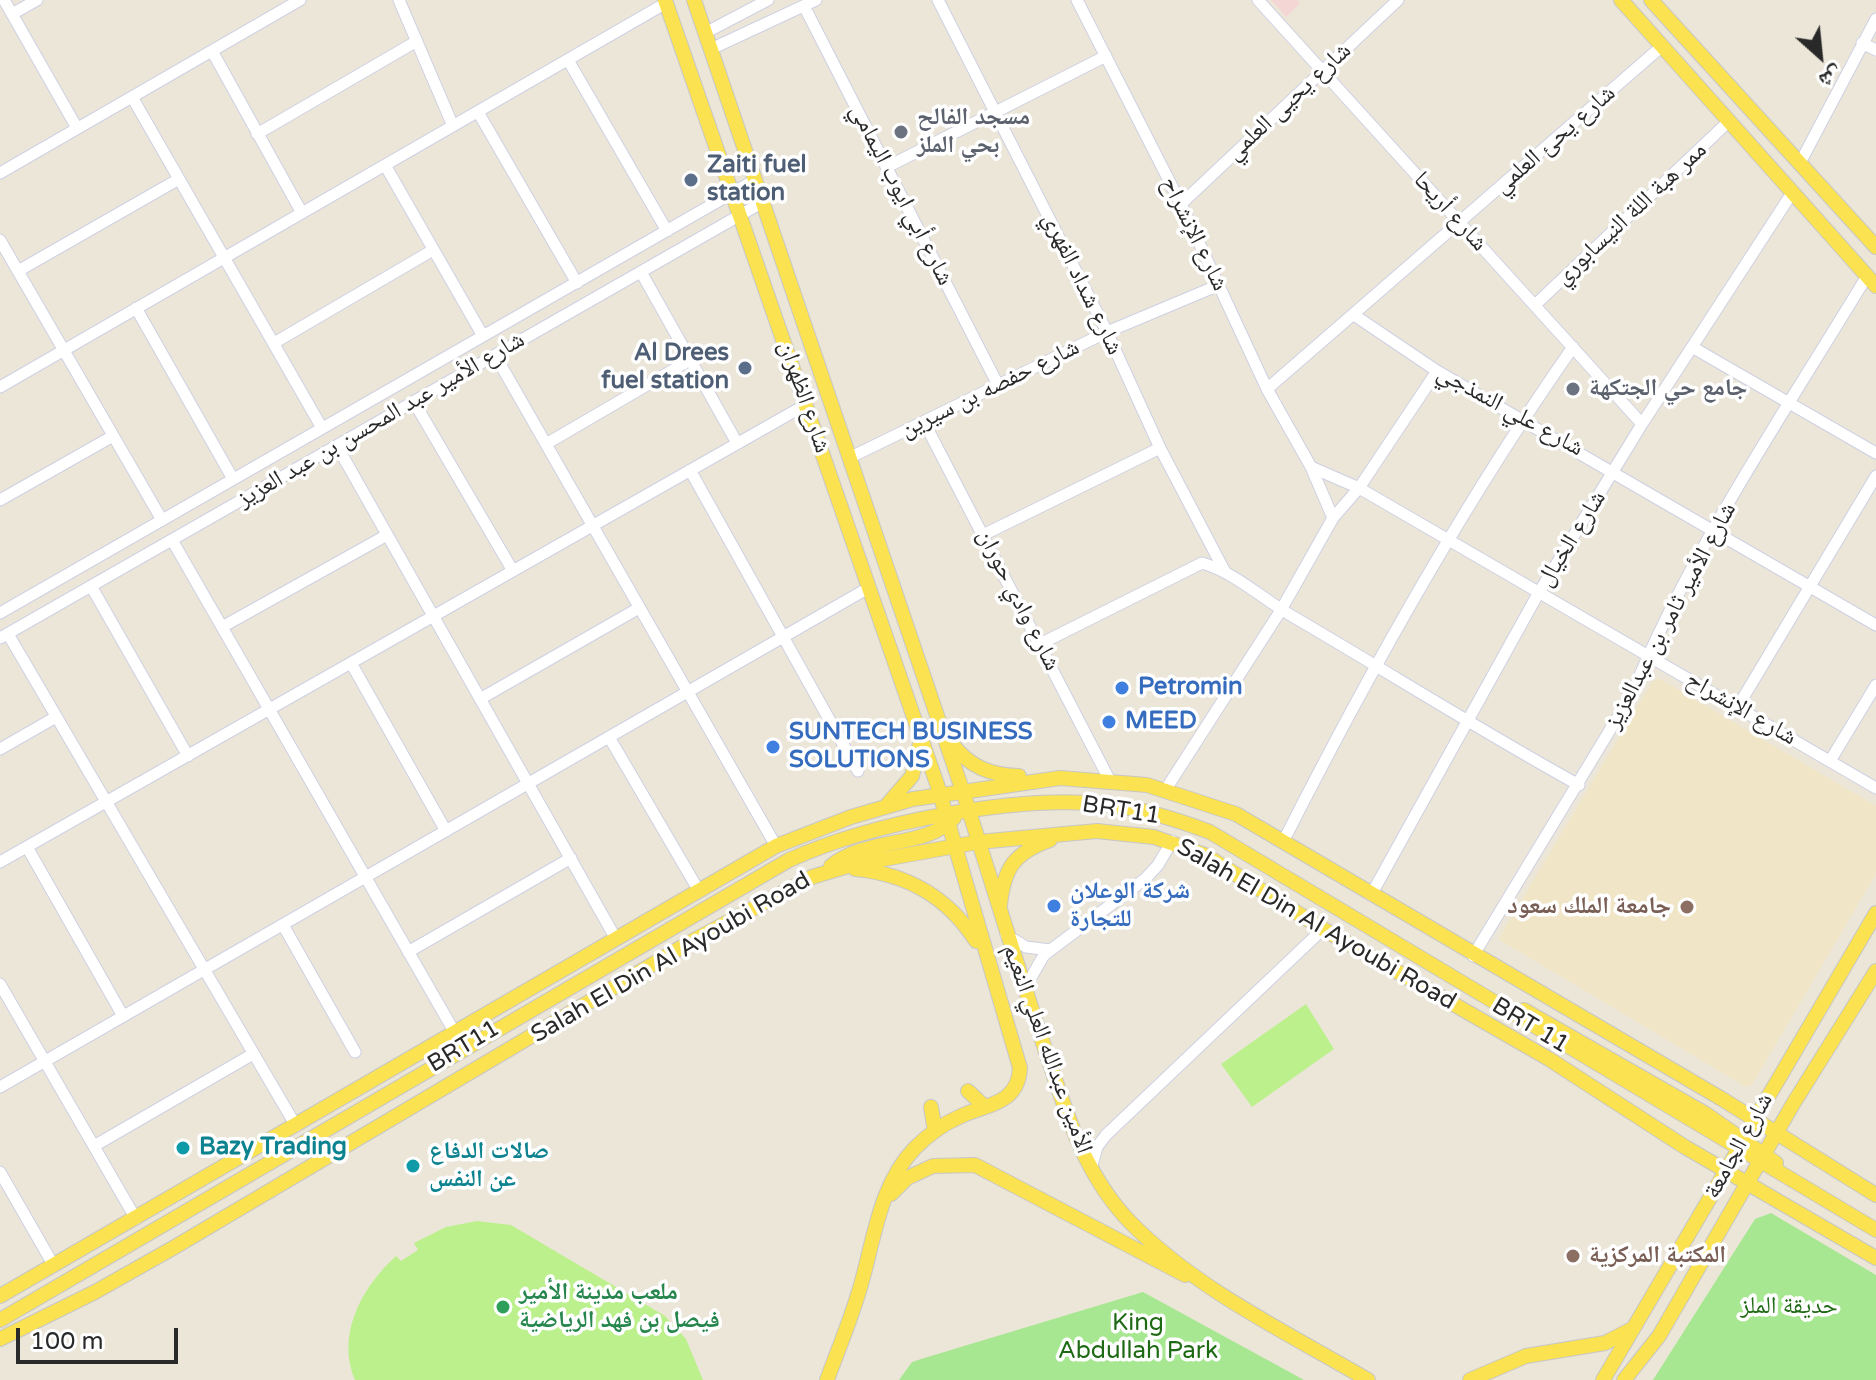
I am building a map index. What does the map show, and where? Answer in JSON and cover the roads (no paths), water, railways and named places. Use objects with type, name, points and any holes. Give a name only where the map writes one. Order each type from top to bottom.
[{"type":"main road","name":"شارع الظهران","points":[[694,0],[963,792],[955,817]]},
{"type":"main road","points":[[1621,0],[1727,123],[1872,281]]},
{"type":"main road","points":[[1651,0],[1876,247]]},
{"type":"main road","name":"شارع الظهران","points":[[666,2],[940,794],[955,817]]},
{"type":"main road","points":[[944,734],[962,757],[992,774],[1060,778]]},
{"type":"main road","points":[[885,806],[912,776],[921,736]]},
{"type":"main road","name":"Salah El Din Al Ayoubi Road","points":[[0,1296],[776,846],[885,806],[940,794],[1060,778],[1109,779],[1166,789],[1236,814],[1876,1194]]},
{"type":"main road","name":"BRT11","points":[[0,1320],[592,971],[789,860],[832,841],[886,826],[1083,803],[1111,805],[1177,819],[1238,847],[1387,935]]},
{"type":"main road","points":[[827,1380],[859,1290],[881,1210],[897,1172],[914,1149],[935,1131],[954,1119],[1001,1103],[1013,1092],[1020,1068],[953,846],[955,817]]},
{"type":"main road","points":[[832,870],[858,849],[932,832],[955,817]]},
{"type":"main road","name":"الأمين عبدالله العلي النعيم","points":[[955,817],[978,842],[999,914],[1073,1131],[1091,1169],[1116,1206],[1147,1238],[1228,1297],[1368,1380]]},
{"type":"main road","name":"Salah El Din Al Ayoubi Road","points":[[0,1339],[95,1292],[258,1199],[702,935],[832,870],[978,842],[1070,833],[1119,831],[1172,841],[1205,855],[1323,929],[1549,1059],[1749,1185],[1876,1258]]},
{"type":"main road","points":[[999,914],[1003,881],[1017,855],[1070,833]]},
{"type":"main road","points":[[832,870],[880,872],[924,888],[960,919],[986,956]]},
{"type":"main road","name":"شارع الجامعة","points":[[1603,1380],[1876,913]]},
{"type":"main road","name":"BRT 11","points":[[1387,935],[1618,1062],[1762,1159],[1876,1230]]},
{"type":"main road","name":"شارع الجامعة","points":[[1624,1380],[1651,1347],[1876,971]]},
{"type":"main road","points":[[968,1091],[985,1107]]},
{"type":"main road","points":[[931,1107],[935,1131]]},
{"type":"main road","name":"BRT 11","points":[[1762,1159],[1876,1223]]},
{"type":"main road","points":[[881,1210],[897,1187],[920,1171],[947,1163],[975,1165],[1228,1297]]},
{"type":"main road","points":[[1470,1380],[1526,1356],[1605,1343],[1634,1327]]},
{"type":"main road","points":[[1633,1380],[1651,1347]]},
{"type":"street","points":[[4,0],[77,128]]},
{"type":"street","points":[[12,14],[37,0]]},
{"type":"street","points":[[0,173],[300,0]]},
{"type":"street","points":[[399,0],[453,126]]},
{"type":"street","points":[[705,33],[768,0]]},
{"type":"street","points":[[711,49],[816,0]]},
{"type":"street","name":"شارع شداد الفهري","points":[[938,0],[1107,332],[1160,448],[1224,570]]},
{"type":"street","name":"شارع الإنشراح","points":[[1077,0],[1181,204],[1267,389],[1311,467],[1333,518]]},
{"type":"street","name":"شارع أريحا","points":[[1258,0],[1324,69],[1642,424]]},
{"type":"street","name":"شارع يحيى العلمي","points":[[1181,204],[1398,0]]},
{"type":"street","points":[[0,387],[666,2]]},
{"type":"street","name":"شارع أبي ايوب اليمامي","points":[[804,6],[998,385]]},
{"type":"street","points":[[1800,163],[1876,19]]},
{"type":"street","points":[[257,134],[417,41]]},
{"type":"street","points":[[1862,43],[1876,50]]},
{"type":"street","name":"شارع يحئ العلمي","points":[[1267,389],[1661,47]]},
{"type":"street","points":[[212,51],[302,213]]},
{"type":"street","points":[[887,167],[1106,56]]},
{"type":"street","points":[[568,60],[667,231]]},
{"type":"street","points":[[132,97],[322,428]]},
{"type":"street","points":[[478,112],[577,283]]},
{"type":"street","name":"ممر هبة اللة النيسابوري","points":[[1535,305],[1727,123]]},
{"type":"street","points":[[385,165],[483,336]]},
{"type":"street","points":[[18,271],[179,179]]},
{"type":"street","name":"شارع الأمير عبد المحسن بن عبد العزيز","points":[[0,613],[755,180]]},
{"type":"street","name":"شارع الخيال","points":[[1371,895],[1464,722],[1538,594],[1642,424],[1792,193]]},
{"type":"street","name":"شارع الأمير عبد المحسن بن عبد العزيز","points":[[4,636],[763,202]]},
{"type":"street","points":[[0,240],[162,520]]},
{"type":"street","points":[[274,343],[433,250]]},
{"type":"street","points":[[641,272],[737,443]]},
{"type":"street","name":"شارع الأمير ثامر بن عبدالعزيز","points":[[1473,956],[1633,692],[1648,656],[1715,531],[1790,404],[1872,281]]},
{"type":"street","name":"شارع حفصه بن سيرين","points":[[851,457],[1107,332],[1219,285]]},
{"type":"street","points":[[136,308],[233,479]]},
{"type":"street","name":"شارع علي النمذجي","points":[[1354,315],[1437,371],[1615,471],[1876,625]]},
{"type":"street","points":[[1283,842],[1376,665],[1448,541],[1523,418],[1573,347]]},
{"type":"street","points":[[1692,347],[1876,453]]},
{"type":"street","points":[[495,355],[776,846]]},
{"type":"street","points":[[546,444],[690,360]]},
{"type":"street","points":[[1166,789],[1281,610],[1333,518],[1359,488],[1437,371]]},
{"type":"street","points":[[414,402],[513,571]]},
{"type":"street","points":[[0,862],[807,404]]},
{"type":"street","name":"شارع وادي حوران","points":[[924,422],[985,534],[1109,779]]},
{"type":"street","points":[[0,500],[113,436]]},
{"type":"street","points":[[337,446],[616,939]]},
{"type":"street","points":[[985,534],[1160,448]]},
{"type":"street","name":"شارع الإنشراح","points":[[1311,467],[1359,488],[1876,788]]},
{"type":"street","points":[[690,470],[858,771]]},
{"type":"street","points":[[1737,708],[1807,585],[1876,476]]},
{"type":"street","points":[[222,627],[387,535]]},
{"type":"street","points":[[172,540],[455,1033]]},
{"type":"street","name":"شارع شداد الفهري","points":[[1040,644],[1202,563],[1224,570],[1281,610],[1376,665],[1464,722],[1579,785]]},
{"type":"street","points":[[91,586],[188,756]]},
{"type":"street","points":[[0,1087],[870,587]]},
{"type":"street","points":[[480,699],[639,608]]},
{"type":"street","points":[[4,636],[56,717],[296,1126]]},
{"type":"street","points":[[351,663],[446,831]]},
{"type":"street","points":[[1830,761],[1876,685]]},
{"type":"street","points":[[0,749],[56,717]]},
{"type":"street","points":[[609,737],[699,891]]},
{"type":"street","points":[[1025,989],[1034,967],[1050,950],[1145,879],[1163,858],[1172,841]]},
{"type":"street","points":[[27,847],[123,1016]]},
{"type":"street","points":[[408,952],[571,858]]},
{"type":"street","points":[[283,925],[355,1052]]},
{"type":"street","points":[[1091,1169],[1097,1147],[1106,1135],[1323,929]]},
{"type":"street","points":[[1006,935],[1026,947],[1050,950]]},
{"type":"street","points":[[0,984],[136,1219]]},
{"type":"street","points":[[94,1146],[253,1054]]},
{"type":"street","points":[[1073,1131],[1089,1137],[1106,1135]]},
{"type":"street","points":[[0,1172],[54,1266]]},
{"type":"place","name":"مسجد الفالح بحي الملز","points":[[901,132]]},
{"type":"place","name":"Zaiti fuel station","points":[[691,180]]},
{"type":"place","name":"Al Drees fuel station","points":[[745,368]]},
{"type":"place","name":"جامع حي الجتكهة","points":[[1573,389]]},
{"type":"place","name":"Petromin","points":[[1122,688]]},
{"type":"place","name":"MEED","points":[[1109,722]]},
{"type":"place","name":"SUNTECH BUSINESS SOLUTIONS","points":[[773,747]]},
{"type":"place","name":"شركة الوعلان للتجارة","points":[[1054,906]]},
{"type":"place","name":"جامعة الملك سعود","points":[[1687,907]]},
{"type":"place","name":"Bazy Trading","points":[[183,1148]]},
{"type":"place","name":"صالات الدفاع عن النفس","points":[[413,1166]]},
{"type":"place","name":"المكتبة المركزية","points":[[1573,1256]]},
{"type":"place","name":"ملعب مدينة الأمير فيصل بن فهد الرياضية","points":[[503,1307]]},
{"type":"park label","name":"حديقة الملز","points":[[1789,1307]]},
{"type":"park label","name":"King Abdullah Park","points":[[1138,1338]]}]
